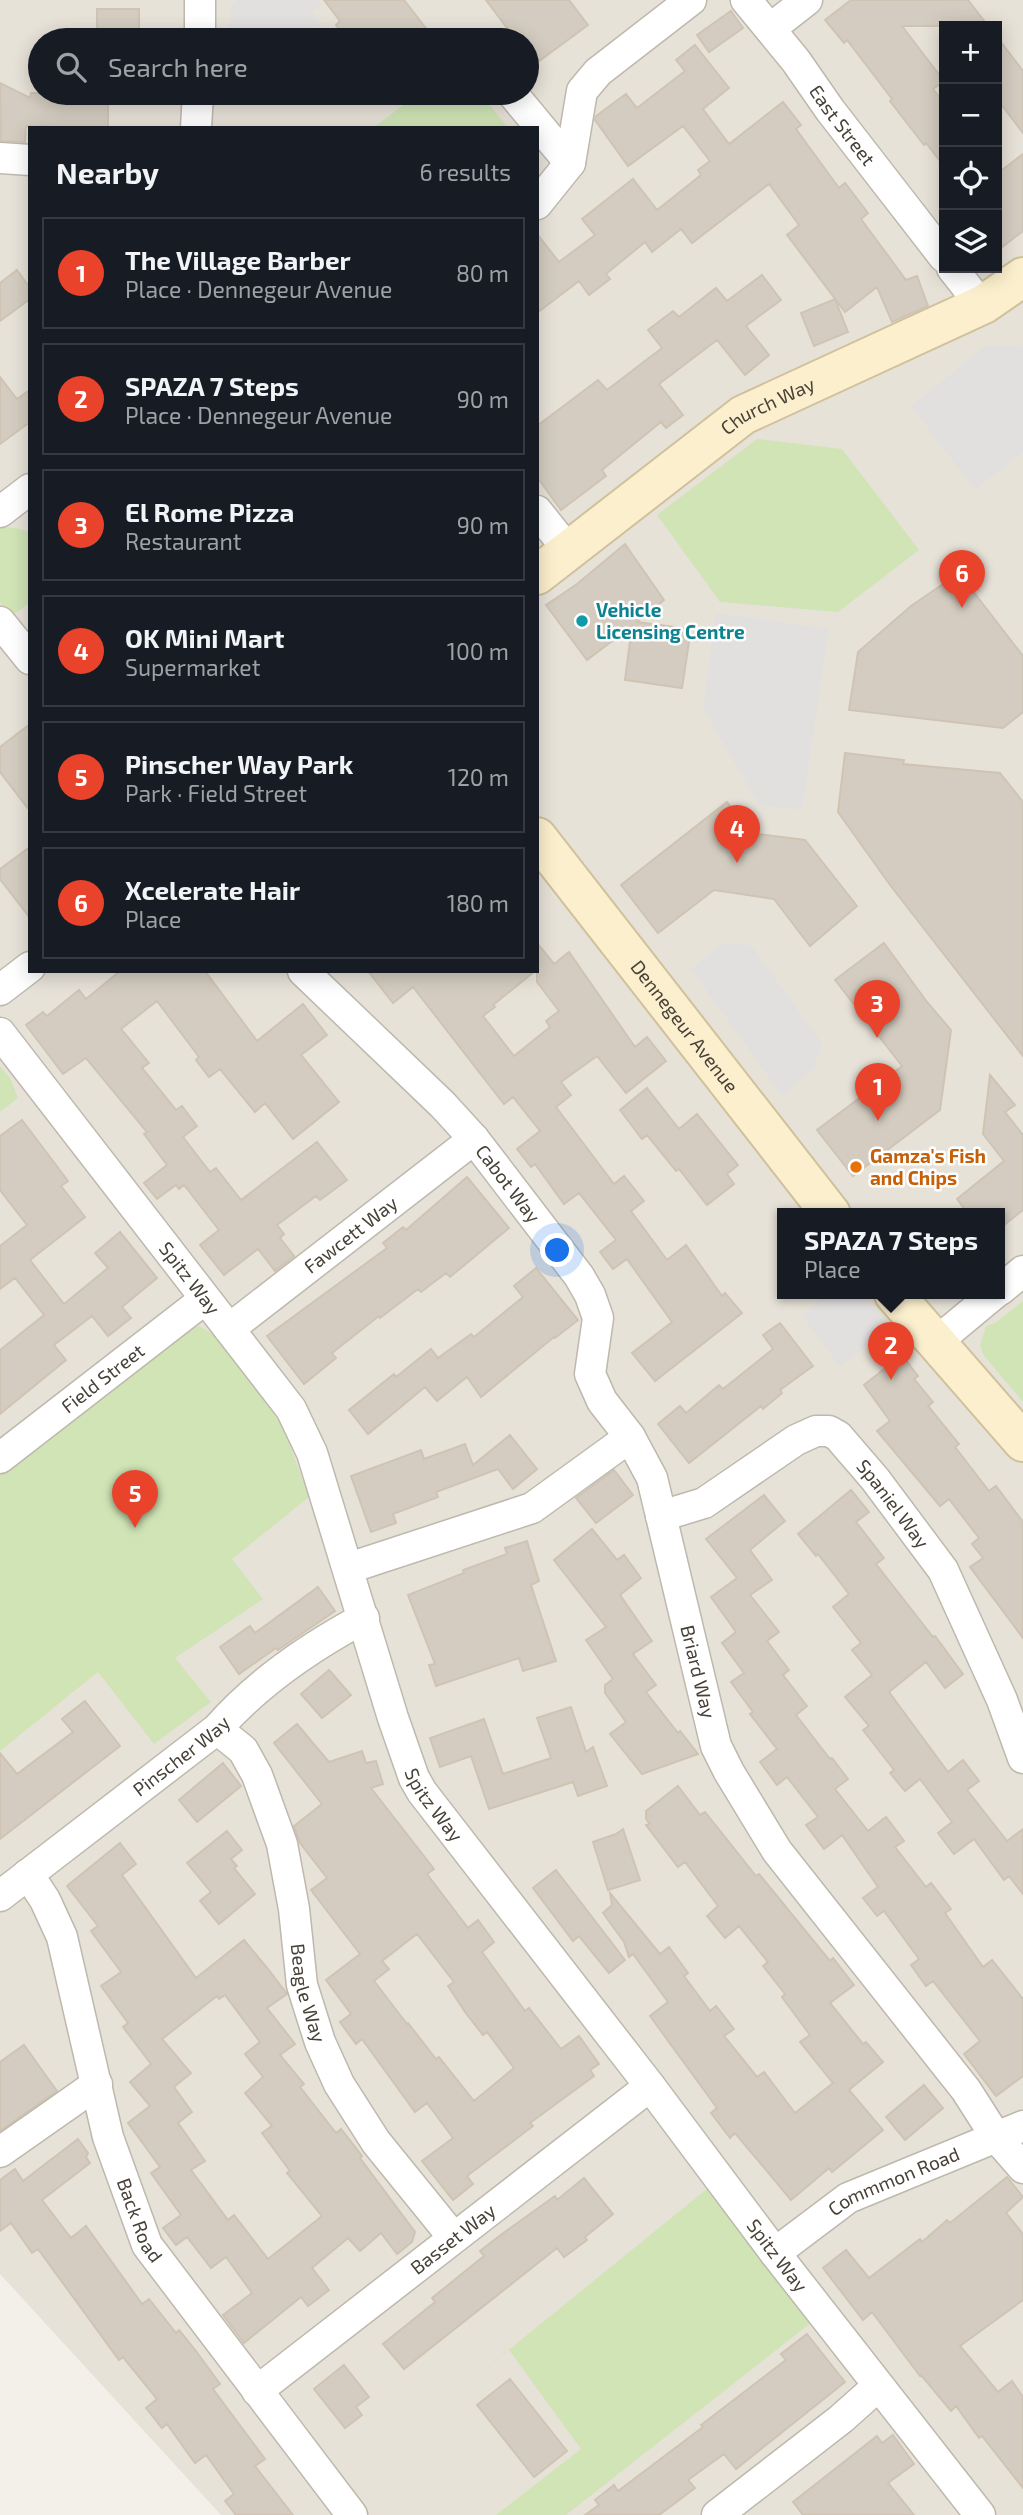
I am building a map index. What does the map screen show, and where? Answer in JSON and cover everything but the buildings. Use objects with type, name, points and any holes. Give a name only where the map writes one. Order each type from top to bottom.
[{"type":"street","points":[[200,0],[200,28]]},
{"type":"street","points":[[539,201],[569,163],[582,91],[598,72],[691,0]]},
{"type":"street","name":"East Street","points":[[746,0],[939,250]]},
{"type":"street","points":[[770,29],[807,0]]},
{"type":"street","points":[[196,126],[197,105]]},
{"type":"street","points":[[522,105],[539,126]]},
{"type":"street","points":[[539,126],[569,163]]},
{"type":"street","points":[[0,158],[28,160]]},
{"type":"street","points":[[956,273],[981,305]]},
{"type":"street","name":"Church Way","points":[[539,573],[743,415],[981,305],[1023,278]]},
{"type":"street","points":[[0,512],[28,491]]},
{"type":"street","points":[[539,514],[568,551]]},
{"type":"street","points":[[0,622],[28,657]]},
{"type":"street","name":"Dennegeur Avenue","points":[[539,840],[826,1208]]},
{"type":"street","points":[[0,990],[28,969]]},
{"type":"street","name":"Cabot Way","points":[[305,973],[443,1105],[474,1139],[579,1276],[590,1295],[598,1318],[590,1374],[608,1413],[630,1437]]},
{"type":"street","name":"Spitz Way","points":[[0,1033],[292,1409],[312,1453],[393,1718],[414,1778],[422,1792],[775,2253],[980,2515]]},
{"type":"street","name":"Fawcett Way","points":[[229,1329],[474,1139]]},
{"type":"street","points":[[1005,1285],[1023,1271]]},
{"type":"street","name":"Field Street","points":[[0,1458],[205,1299]]},
{"type":"street","points":[[898,1299],[1023,1442]]},
{"type":"street","points":[[935,1343],[988,1299]]},
{"type":"street","name":"Spaniel Way","points":[[661,1516],[704,1503],[796,1440],[816,1431],[829,1431],[838,1436],[875,1479],[943,1570],[1002,1700],[1023,1758]]},
{"type":"street","points":[[349,1568],[532,1508],[630,1437]]},
{"type":"street","name":"Briard Way","points":[[630,1437],[652,1478],[716,1746],[729,1772],[777,1851],[966,2090],[1010,2131],[1023,2168]]},
{"type":"street","name":"Pinscher Way","points":[[0,1896],[217,1728],[238,1705],[284,1668],[329,1636],[364,1618]]},
{"type":"street","name":"Beagle Way","points":[[217,1728],[243,1750],[257,1775],[282,1844],[294,1909],[302,1985],[320,2042],[339,2084],[376,2142],[453,2237]]},
{"type":"street","name":"Back Road","points":[[28,1874],[45,1900],[62,1937],[107,2137],[147,2245],[352,2515]]},
{"type":"street","points":[[0,2152],[97,2084]]},
{"type":"street","name":"Basset Way","points":[[257,2391],[649,2086]]},
{"type":"street","name":"Commmon Road","points":[[775,2253],[848,2198],[1010,2131]]},
{"type":"street","points":[[717,2515],[878,2386]]},
{"type":"shaded area","points":[[0,0],[1023,0],[1023,2515],[221,2515],[0,2274]]},
{"type":"shaded area","points":[[236,0],[318,0],[321,4],[313,12],[321,25],[317,28],[229,28],[231,5]]},
{"type":"shaded area","points":[[984,347],[1023,347],[1023,452],[975,490],[911,406]]},
{"type":"shaded area","points":[[716,613],[829,629],[802,810],[759,805],[703,709]]},
{"type":"shaded area","points":[[723,943],[751,945],[822,1043],[814,1069],[782,1096],[691,969]]},
{"type":"shaded area","points":[[821,1299],[867,1299],[889,1329],[840,1367],[801,1315]]},
{"type":"green space","points":[[403,105],[490,105],[506,126],[376,126]]},
{"type":"green space","points":[[757,439],[842,449],[919,550],[838,612],[720,602],[657,515]]},
{"type":"green space","points":[[0,527],[28,531],[28,604],[16,613],[7,611],[0,602]]},
{"type":"green space","points":[[0,1066],[10,1078],[18,1098],[0,1112]]},
{"type":"green space","points":[[1023,1301],[1023,1402],[984,1356],[980,1345],[986,1326],[995,1323]]},
{"type":"green space","points":[[199,1326],[218,1337],[284,1429],[309,1497],[232,1559],[263,1599],[175,1658],[211,1702],[154,1744],[98,1672],[0,1751],[0,1471],[175,1332]]},
{"type":"green space","points":[[708,2188],[812,2322],[566,2515],[496,2515],[581,2449],[509,2350],[367,2465]]},
{"type":"place","name":"Xcelerate Hair","points":[[962,608]]},
{"type":"place","name":"Vehicle Licensing Centre","points":[[582,621]]},
{"type":"place","name":"OK Mini Mart","points":[[737,863]]},
{"type":"place","name":"El Rome Pizza","points":[[877,1038]]},
{"type":"place","name":"The Village Barber","points":[[878,1121]]},
{"type":"place","name":"Gamza's Fish and Chips","points":[[856,1167]]},
{"type":"place","name":"SPAZA 7 Steps","points":[[891,1380]]},
{"type":"place","name":"Pinscher Way Park","points":[[135,1528]]}]
